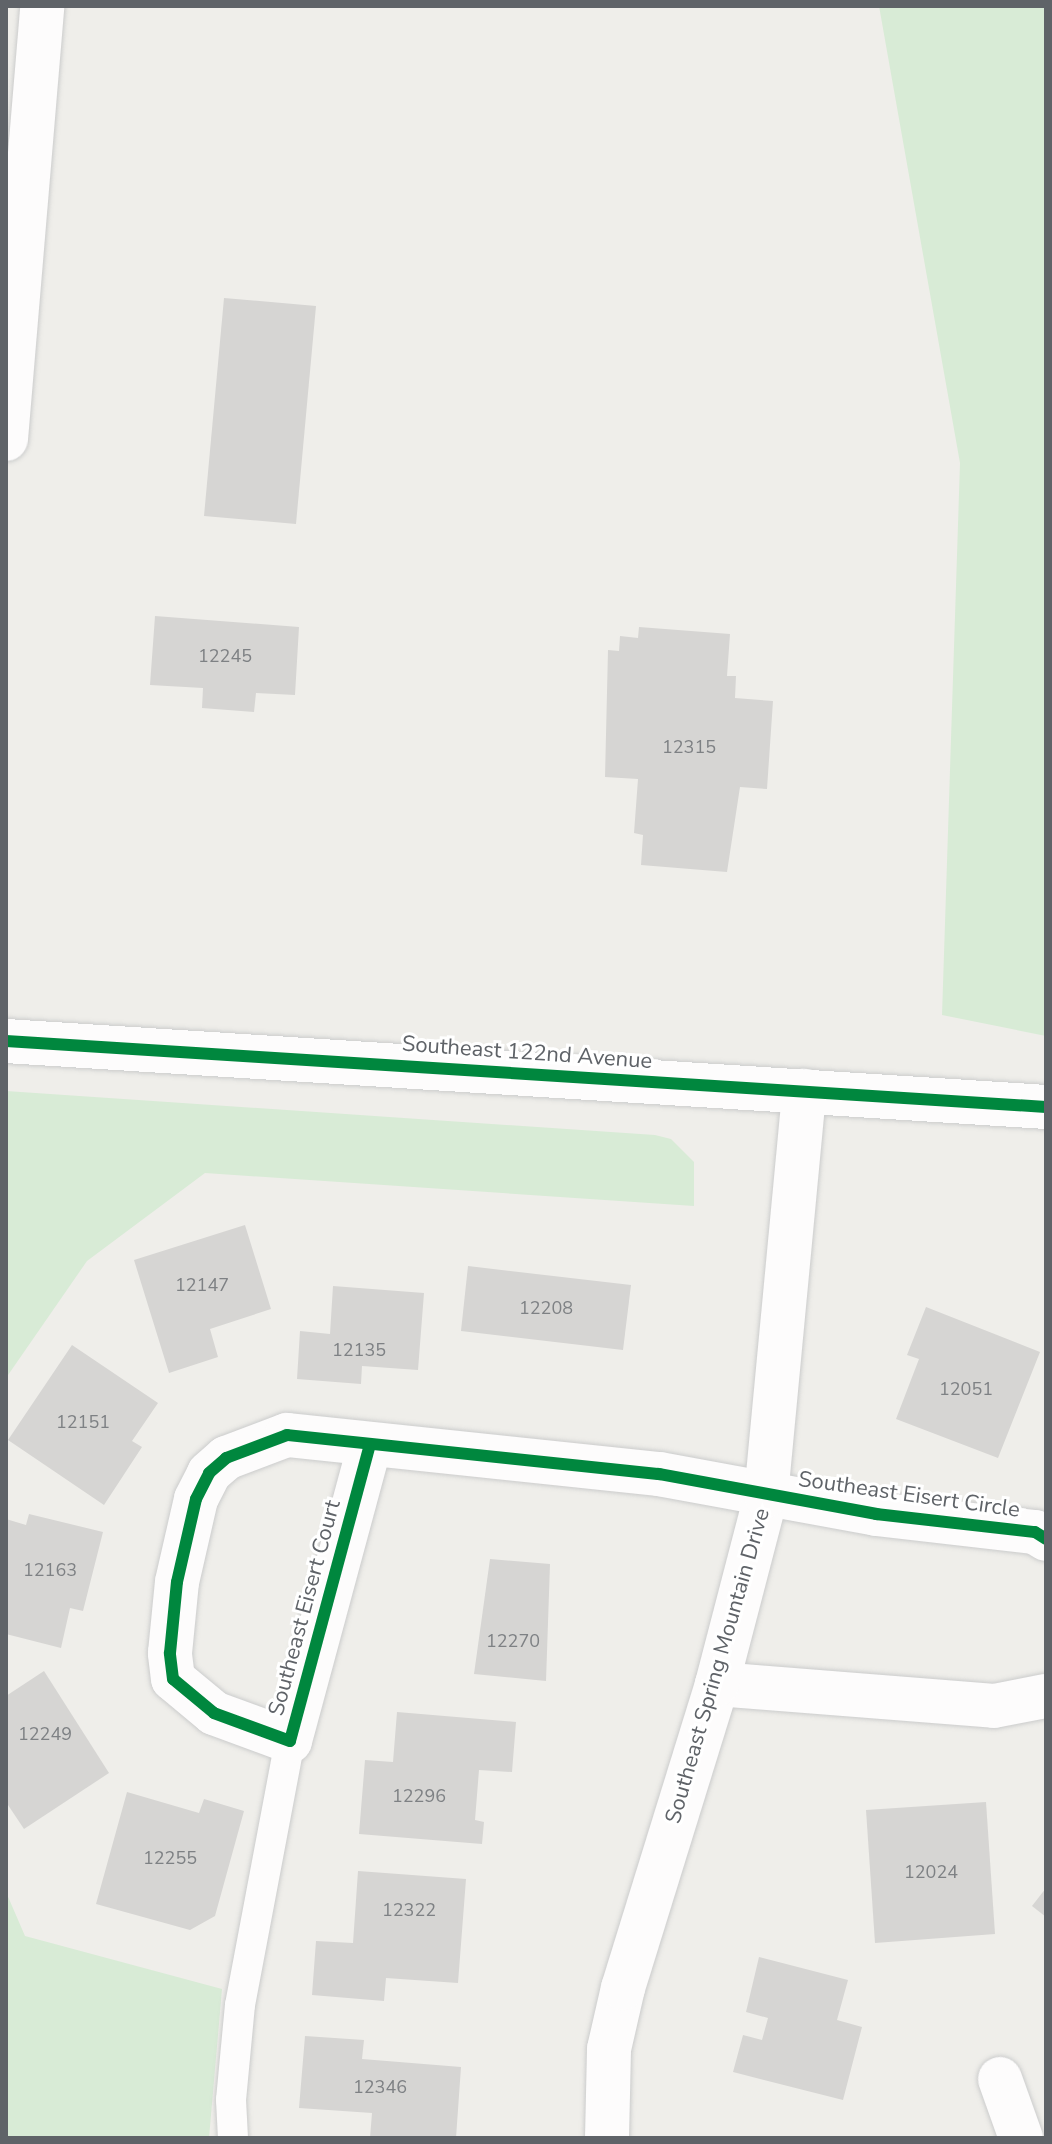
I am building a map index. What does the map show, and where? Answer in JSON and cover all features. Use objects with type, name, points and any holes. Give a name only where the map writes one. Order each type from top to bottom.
[{"type":"street","points":[[6,439],[42,6]]},
{"type":"street","name":"Southeast 122nd Avenue","points":[[6,1041],[1046,1107]]},
{"type":"street","name":"Southeast Spring Mountain Drive","points":[[607,2138],[609,2049],[623,1988],[717,1684],[766,1496],[804,1091]]},
{"type":"street","name":"Southeast Eisert Court","points":[[369,1448],[290,1741],[214,1713],[173,1679],[170,1653],[177,1582],[196,1499],[209,1473],[249,1446],[287,1435],[369,1448],[659,1474],[766,1496]]},
{"type":"street","name":"Southeast Eisert Circle","points":[[766,1496],[1035,1532],[1046,1539]]},
{"type":"street","points":[[717,1684],[994,1706],[1046,1696]]},
{"type":"street","points":[[1000,2079],[1021,2138]]},
{"type":"lane","points":[[233,2138],[231,2100],[240,2005],[290,1741]]},
{"type":"green space","points":[[879,6],[1046,6],[1046,1036],[942,1015],[960,463]]},
{"type":"green space","points":[[6,1091],[655,1135],[671,1139],[694,1162],[694,1206],[205,1173],[87,1261],[6,1378]]},
{"type":"green space","points":[[6,1892],[25,1936],[222,1989],[209,2138],[6,2138]]},
{"type":"building","points":[[224,298],[316,306],[296,524],[204,516]]},
{"type":"building","points":[[155,616],[299,627],[295,695],[256,693],[254,712],[202,708],[203,688],[150,685]]},
{"type":"building","points":[[639,627],[730,634],[727,676],[736,676],[735,698],[773,701],[767,789],[740,787],[727,872],[641,865],[643,835],[634,833],[638,779],[605,777],[608,650],[619,651],[620,636],[638,638]]},
{"type":"building","points":[[245,1225],[271,1309],[210,1329],[218,1357],[169,1373],[134,1260]]},
{"type":"building","points":[[468,1266],[631,1285],[623,1350],[461,1331]]},
{"type":"building","points":[[333,1286],[424,1293],[418,1370],[362,1366],[361,1384],[297,1379],[300,1331],[330,1334]]},
{"type":"building","points":[[926,1307],[1040,1352],[998,1458],[896,1419],[919,1359],[907,1355]]},
{"type":"building","points":[[72,1345],[158,1403],[132,1441],[142,1447],[104,1505],[8,1440]]},
{"type":"building","points":[[29,1514],[103,1532],[83,1611],[70,1608],[61,1648],[6,1634],[6,1519],[26,1525]]},
{"type":"building","points":[[490,1559],[550,1564],[546,1681],[474,1674]]},
{"type":"building","points":[[44,1671],[109,1773],[24,1829],[6,1802],[6,1696]]},
{"type":"building","points":[[397,1712],[516,1722],[512,1772],[479,1770],[475,1820],[484,1822],[482,1844],[359,1834],[365,1760],[393,1762]]},
{"type":"building","points":[[127,1792],[199,1813],[204,1799],[244,1811],[215,1916],[190,1930],[96,1904]]},
{"type":"building","points":[[986,1802],[995,1934],[875,1943],[866,1810]]},
{"type":"building","points":[[358,1871],[466,1879],[458,1983],[386,1978],[384,2001],[312,1995],[316,1941],[353,1943]]},
{"type":"building","points":[[1046,1888],[1046,1917],[1032,1906]]},
{"type":"building","points":[[759,1957],[848,1980],[837,2020],[862,2027],[843,2100],[733,2072],[743,2035],[762,2040],[768,2018],[746,2012]]},
{"type":"building","points":[[305,2036],[364,2040],[362,2059],[461,2067],[456,2138],[370,2138],[372,2113],[299,2108]]},
{"type":"cycle path","points":[[6,1041],[1046,1107]]},
{"type":"cycle path","points":[[369,1448],[290,1741],[214,1713],[173,1679],[170,1653],[177,1582],[196,1499],[209,1473],[226,1458],[287,1435],[659,1474],[876,1514],[1035,1532],[1046,1539]]}]
